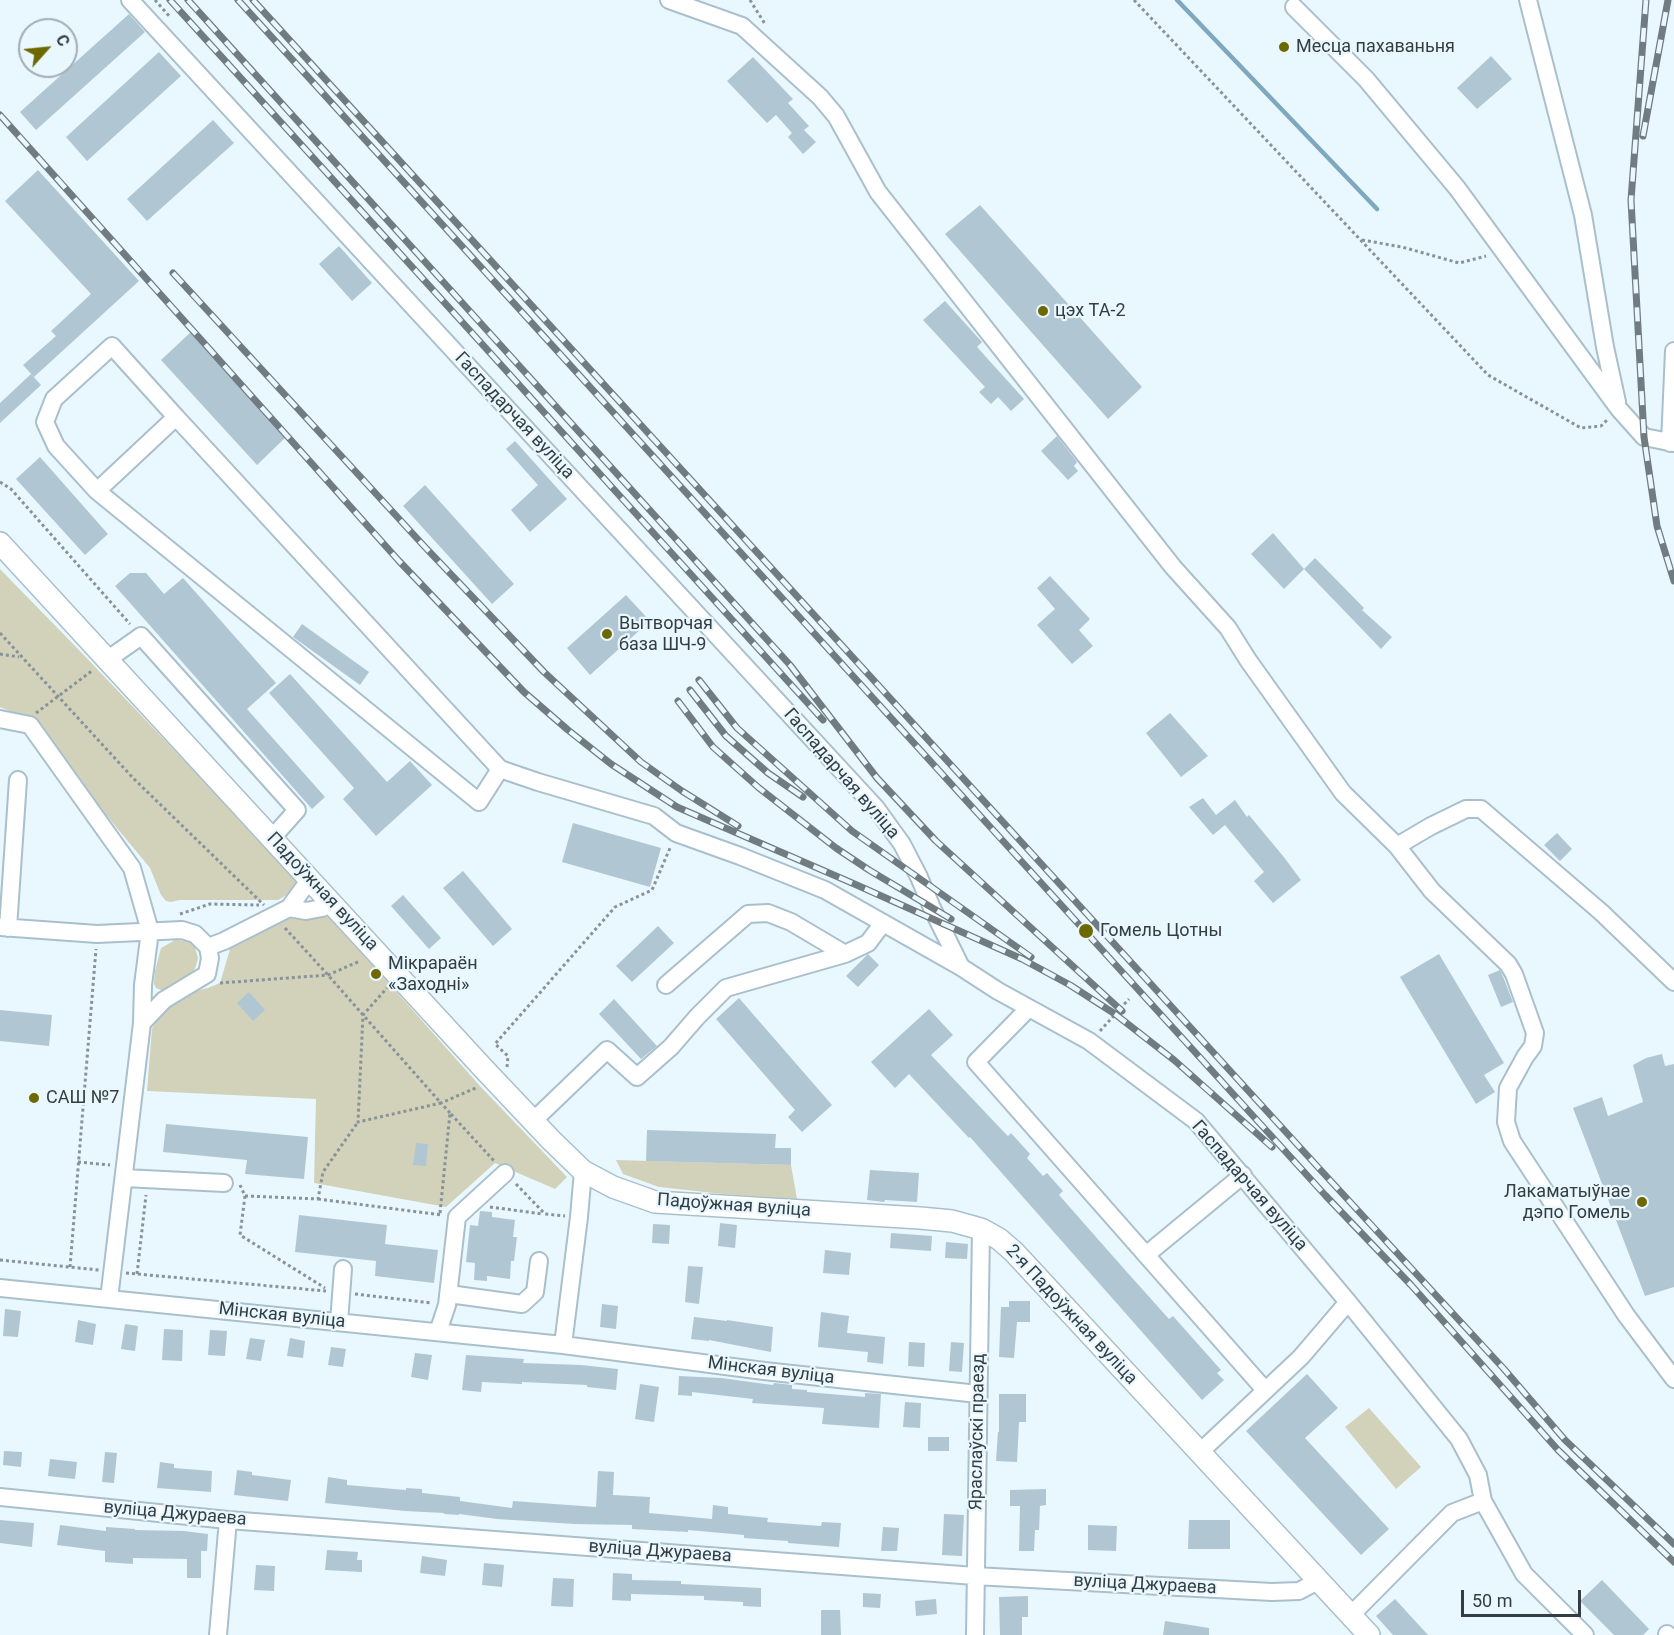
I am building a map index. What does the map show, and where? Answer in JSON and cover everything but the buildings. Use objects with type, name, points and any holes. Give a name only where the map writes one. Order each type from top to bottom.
[{"type":"main road","name":"Падоўжная вуліца","points":[[0,543],[483,1068],[583,1171],[613,1187],[655,1202],[920,1218]]},
{"type":"main road","name":"2-я Падоўжная вуліца","points":[[920,1218],[971,1225],[999,1239],[1014,1252],[1370,1635]]},
{"type":"street","name":"Гаспадарчая вуліца","points":[[130,0],[876,808],[902,844],[961,967],[998,991],[1089,1041],[1196,1121],[1243,1175],[1459,1439],[1478,1475],[1484,1501],[1524,1574],[1585,1635]]},
{"type":"street","points":[[669,0],[742,26],[820,97],[836,116],[878,192],[1173,567],[1228,628],[1248,660],[1343,793],[1397,846],[1432,891],[1508,964],[1535,1033],[1533,1046],[1508,1088],[1506,1122],[1512,1141],[1626,1316],[1674,1379]]},
{"type":"street","points":[[1528,0],[1583,214],[1605,347],[1619,409]]},
{"type":"street","points":[[1294,7],[1366,79],[1457,188],[1619,409],[1644,437],[1673,445],[1674,351]]},
{"type":"street","points":[[500,769],[478,802],[97,491],[56,446],[45,422],[54,399],[112,346],[500,769],[654,816],[676,832],[825,890],[961,967]]},
{"type":"street","points":[[97,491],[176,417]]},
{"type":"street","points":[[106,660],[141,636],[297,810],[272,838]]},
{"type":"street","points":[[0,718],[30,724],[132,868],[150,931],[143,985],[142,1023],[109,1299]]},
{"type":"street","points":[[18,780],[4,927],[97,934],[182,930],[195,934],[208,946],[210,958],[207,974],[164,1000],[142,1023]]},
{"type":"street","points":[[1397,846],[1467,809],[1481,809],[1601,912],[1674,982]]},
{"type":"street","points":[[289,908],[310,879]]},
{"type":"street","points":[[208,946],[224,941],[269,911],[289,908],[306,911],[322,908],[332,903]]},
{"type":"street","points":[[666,986],[748,914],[768,913],[791,921],[845,954]]},
{"type":"street","points":[[533,1121],[607,1050],[637,1077],[671,1047],[726,988],[845,954],[868,944],[883,923]]},
{"type":"street","points":[[1029,1008],[976,1062],[1266,1390]]},
{"type":"street","points":[[563,1345],[583,1171]]},
{"type":"street","points":[[438,1332],[448,1299],[458,1217],[505,1173]]},
{"type":"street","points":[[1146,1255],[1243,1175]]},
{"type":"street","points":[[124,1178],[232,1184]]},
{"type":"street","name":"Яраслаўскі праезд","points":[[975,1635],[981,1229]]},
{"type":"street","points":[[448,1299],[522,1304],[535,1292],[539,1261]]},
{"type":"street","points":[[339,1322],[344,1269]]},
{"type":"street","name":"Мінская вуліца","points":[[0,1288],[563,1345],[764,1371],[978,1394]]},
{"type":"street","points":[[1199,1453],[1301,1357],[1348,1302]]},
{"type":"street","name":"вуліца Джураева","points":[[0,1497],[228,1520],[975,1576],[1272,1592],[1299,1591],[1318,1581]]},
{"type":"street","points":[[1351,1615],[1452,1513],[1484,1501]]},
{"type":"street","points":[[218,1635],[228,1520]]},
{"type":"path","points":[[1134,0],[1488,375],[1581,428],[1601,426],[1619,409]]},
{"type":"path","points":[[1360,240],[1402,247],[1459,263],[1503,251]]},
{"type":"path","points":[[0,482],[10,489],[141,636]]},
{"type":"path","points":[[0,633],[133,778],[269,911],[450,1113]]},
{"type":"path","points":[[0,654],[21,657]]},
{"type":"path","points":[[23,723],[106,660]]},
{"type":"path","points":[[489,1051],[615,908],[652,890],[676,832]]},
{"type":"path","points":[[179,914],[210,904],[269,911]]},
{"type":"path","points":[[70,1267],[97,934]]},
{"type":"path","points":[[207,974],[220,983],[328,975],[363,960]]},
{"type":"path","points":[[318,1199],[323,1173],[357,1122],[363,1014],[389,987]]},
{"type":"path","points":[[1089,1041],[1130,999]]},
{"type":"path","points":[[495,1044],[508,1056],[505,1071]]},
{"type":"path","points":[[357,1122],[441,1103],[480,1086]]},
{"type":"path","points":[[78,1162],[111,1165]]},
{"type":"path","points":[[138,1274],[147,1179]]},
{"type":"path","points":[[232,1184],[245,1196],[318,1199],[458,1217],[481,1206],[545,1214]]},
{"type":"path","points":[[0,1260],[330,1291],[240,1235],[245,1196]]},
{"type":"path","points":[[342,1292],[448,1299]]},
{"type":"green space","points":[[0,569],[296,878],[295,887],[290,893],[278,900],[166,901],[161,895],[150,868],[26,718],[0,707]]},
{"type":"green space","points":[[292,915],[330,917],[480,1086],[567,1177],[555,1189],[495,1163],[446,1207],[314,1183],[316,1099],[147,1091],[152,1029],[166,1005],[191,992],[220,983],[231,946]]},
{"type":"green space","points":[[175,940],[194,944],[198,958],[196,966],[192,974],[168,990],[161,990],[154,984],[161,948]]},
{"type":"green space","points":[[616,1160],[791,1165],[797,1199],[659,1187],[623,1174]]},
{"type":"green space","points":[[1369,1408],[1421,1467],[1396,1489],[1345,1427]]},
{"type":"waterway","points":[[1177,0],[1377,209]]},
{"type":"railway","points":[[170,0],[823,720]]},
{"type":"railway","points":[[188,0],[790,665],[877,778],[936,841],[1122,1011]]},
{"type":"railway","points":[[238,0],[1325,1195],[1411,1285],[1558,1450],[1674,1562]]},
{"type":"railway","points":[[253,0],[1504,1369],[1565,1440],[1674,1544]]},
{"type":"railway","points":[[1646,0],[1631,200],[1644,437],[1657,526],[1674,581]]},
{"type":"railway","points":[[1643,136],[1668,0]]},
{"type":"railway","points":[[0,115],[399,561],[524,692],[568,730],[611,764],[677,807],[1022,959],[1070,985],[1115,1014],[1174,1060],[1272,1147]]},
{"type":"railway","points":[[173,273],[424,546],[544,672],[641,762],[738,826]]},
{"type":"railway","points":[[699,680],[737,728],[852,831],[1031,957]]},
{"type":"railway","points":[[690,690],[726,736],[768,773],[803,797]]},
{"type":"railway","points":[[678,701],[713,747],[759,788],[836,848],[951,919]]},
{"type":"place","name":"Месца пахаваньня","points":[[1284,47]]},
{"type":"place","name":"цэх ТА-2","points":[[1043,311]]},
{"type":"place","name":"Вытворчая база ШЧ-9","points":[[607,634]]},
{"type":"place","name":"Гомель Цотны","points":[[1086,931]]},
{"type":"place","name":"Мікрараён «Заходні»","points":[[376,974]]},
{"type":"place","name":"САШ №7","points":[[34,1098]]},
{"type":"place","name":"Лакаматыўнае дэпо Гомель","points":[[1642,1202]]}]
